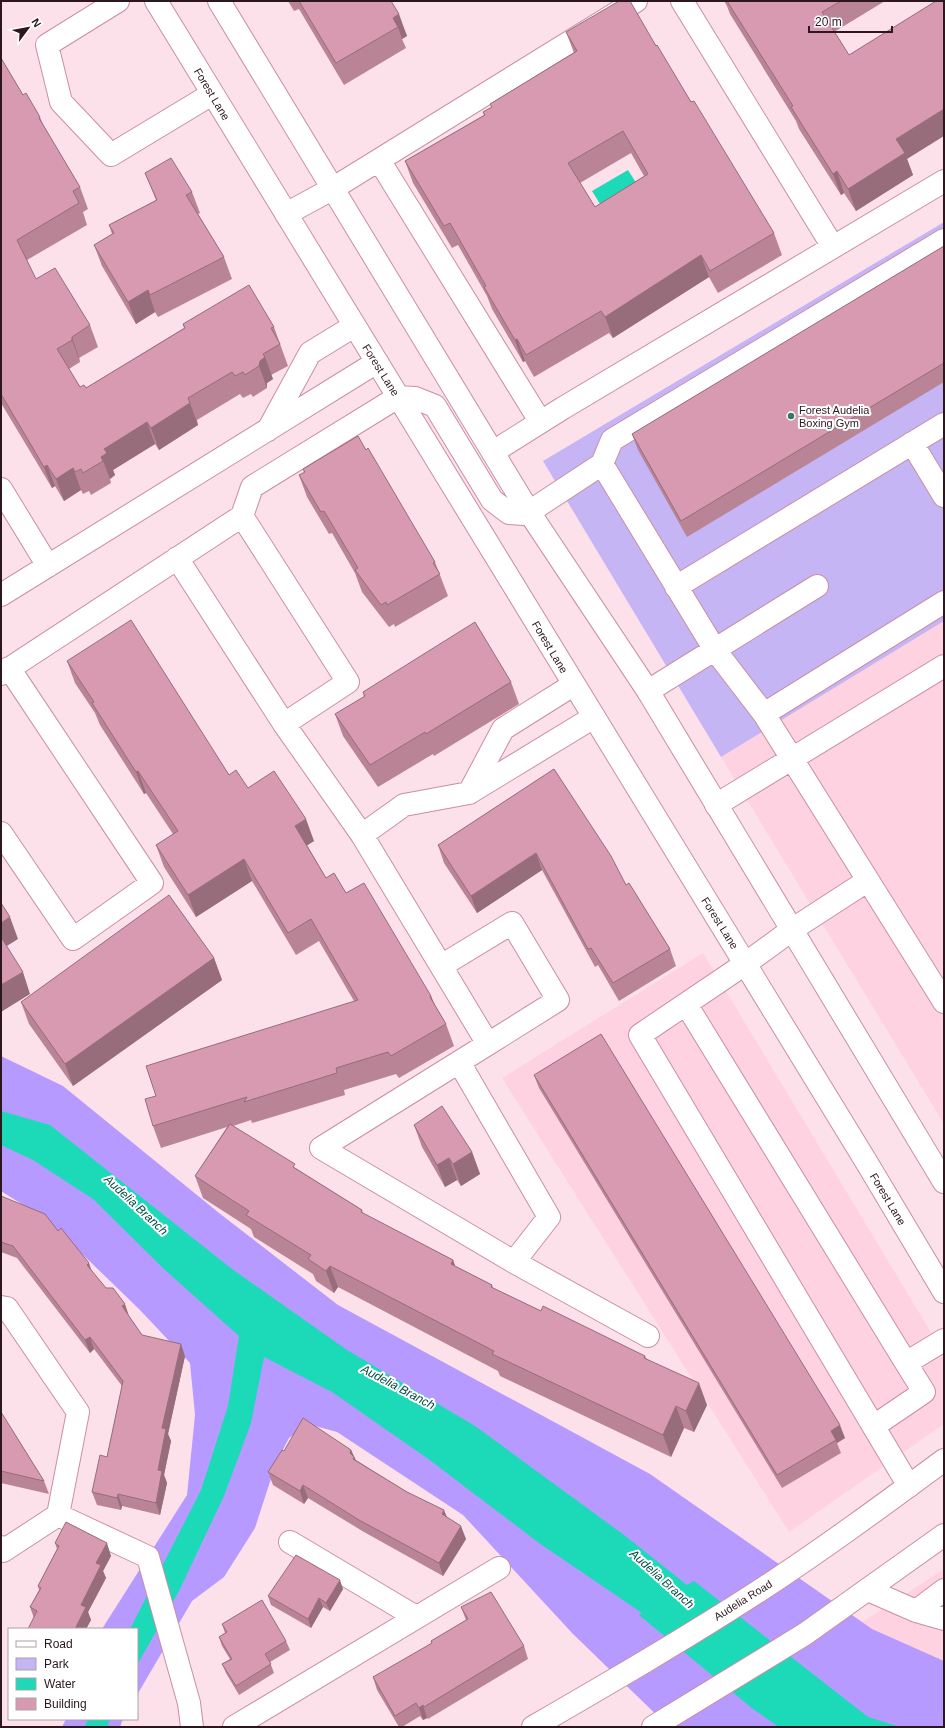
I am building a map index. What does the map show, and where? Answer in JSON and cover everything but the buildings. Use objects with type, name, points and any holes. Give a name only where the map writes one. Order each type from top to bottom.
[{"type":"main road","points":[[118,1],[47,45],[61,102],[111,155],[212,94]]},
{"type":"main road","name":"Forest Lane","points":[[156,1],[944,1292]]},
{"type":"main road","points":[[219,1],[529,512],[648,691],[944,1182]]},
{"type":"main road","points":[[286,214],[332,189],[636,1]]},
{"type":"main road","points":[[682,1],[833,247]]},
{"type":"main road","points":[[379,160],[540,422]]},
{"type":"main road","points":[[492,452],[944,181]]},
{"type":"main road","points":[[1,833],[74,939],[152,883],[5,671],[242,516],[252,487],[398,397],[415,398],[435,406],[492,500],[509,513],[524,514],[602,464],[612,440],[944,240]]},
{"type":"main road","points":[[267,431],[310,353],[354,326]]},
{"type":"main road","points":[[1,595],[377,362]]},
{"type":"main road","points":[[302,367],[321,398]]},
{"type":"main road","points":[[676,587],[944,424]]},
{"type":"main road","points":[[912,443],[944,496]]},
{"type":"main road","points":[[602,464],[715,650],[764,714],[944,1002]]},
{"type":"main road","points":[[1,489],[48,566]]},
{"type":"main road","points":[[242,516],[348,682],[284,724]]},
{"type":"main road","points":[[177,558],[284,724],[362,835],[488,1044]]},
{"type":"main road","points":[[648,691],[816,586]]},
{"type":"main road","points":[[764,714],[944,602]]},
{"type":"main road","points":[[716,805],[944,666]]},
{"type":"main road","points":[[469,793],[503,729],[574,685]]},
{"type":"main road","points":[[362,835],[404,805],[469,793],[594,717]]},
{"type":"main road","points":[[867,881],[792,929],[745,964],[640,1035],[909,1486]]},
{"type":"main road","points":[[441,966],[512,923],[558,1000],[321,1148],[514,1262],[648,1336]]},
{"type":"main road","points":[[686,1004],[924,1392],[874,1426]]},
{"type":"main road","points":[[459,1062],[549,1217],[514,1262]]},
{"type":"main road","points":[[1,1307],[7,1308],[78,1412],[58,1515],[3,1551],[1,1547]]},
{"type":"main road","points":[[906,1363],[944,1340]]},
{"type":"main road","name":"Audelia Road","points":[[533,1727],[628,1672],[759,1591],[867,1518],[944,1460]]},
{"type":"main road","points":[[58,1515],[148,1557],[189,1702],[192,1727]]},
{"type":"main road","points":[[653,1727],[805,1634],[944,1535]]},
{"type":"main road","points":[[290,1542],[416,1618]]},
{"type":"main road","points":[[234,1727],[499,1568]]},
{"type":"main road","points":[[868,1590],[934,1614],[944,1590]]},
{"type":"shaded area","points":[[944,621],[944,1124],[721,757]]},
{"type":"shaded area","points":[[703,953],[944,1354],[944,1424],[789,1532],[502,1078]]},
{"type":"shaded area","points":[[1,1056],[63,1086],[219,1213],[338,1305],[650,1474],[872,1629],[944,1661],[944,1727],[669,1727],[573,1634],[463,1515],[337,1432],[308,1424],[289,1438],[276,1463],[255,1528],[224,1577],[192,1601],[138,1693],[138,1628],[103,1628],[187,1495],[195,1415],[190,1363],[139,1309],[47,1220],[1,1191]]},
{"type":"shaded area","points":[[944,1569],[944,1663],[844,1634]]},
{"type":"shaded area","points":[[66,1720],[123,1720],[120,1727],[62,1727]]},
{"type":"green space","points":[[944,222],[944,621],[721,757],[543,461]]},
{"type":"water","points":[[628,170],[640,189],[605,212],[592,191]]},
{"type":"water","name":"Audelia Branch","points":[[1,1111],[50,1125],[232,1269],[347,1350],[475,1426],[624,1535],[687,1585],[694,1581],[868,1717],[900,1727],[779,1727],[753,1709],[639,1615],[642,1613],[539,1543],[427,1458],[332,1392],[264,1357],[251,1423],[224,1496],[179,1591],[138,1663],[138,1628],[131,1628],[201,1490],[228,1406],[239,1336],[164,1269],[93,1199],[33,1160],[1,1145]]},
{"type":"water","points":[[88,1720],[110,1720],[107,1727],[85,1727]]},
{"type":"place","name":"Forest Audelia Boxing Gym","points":[[791,416]]}]
